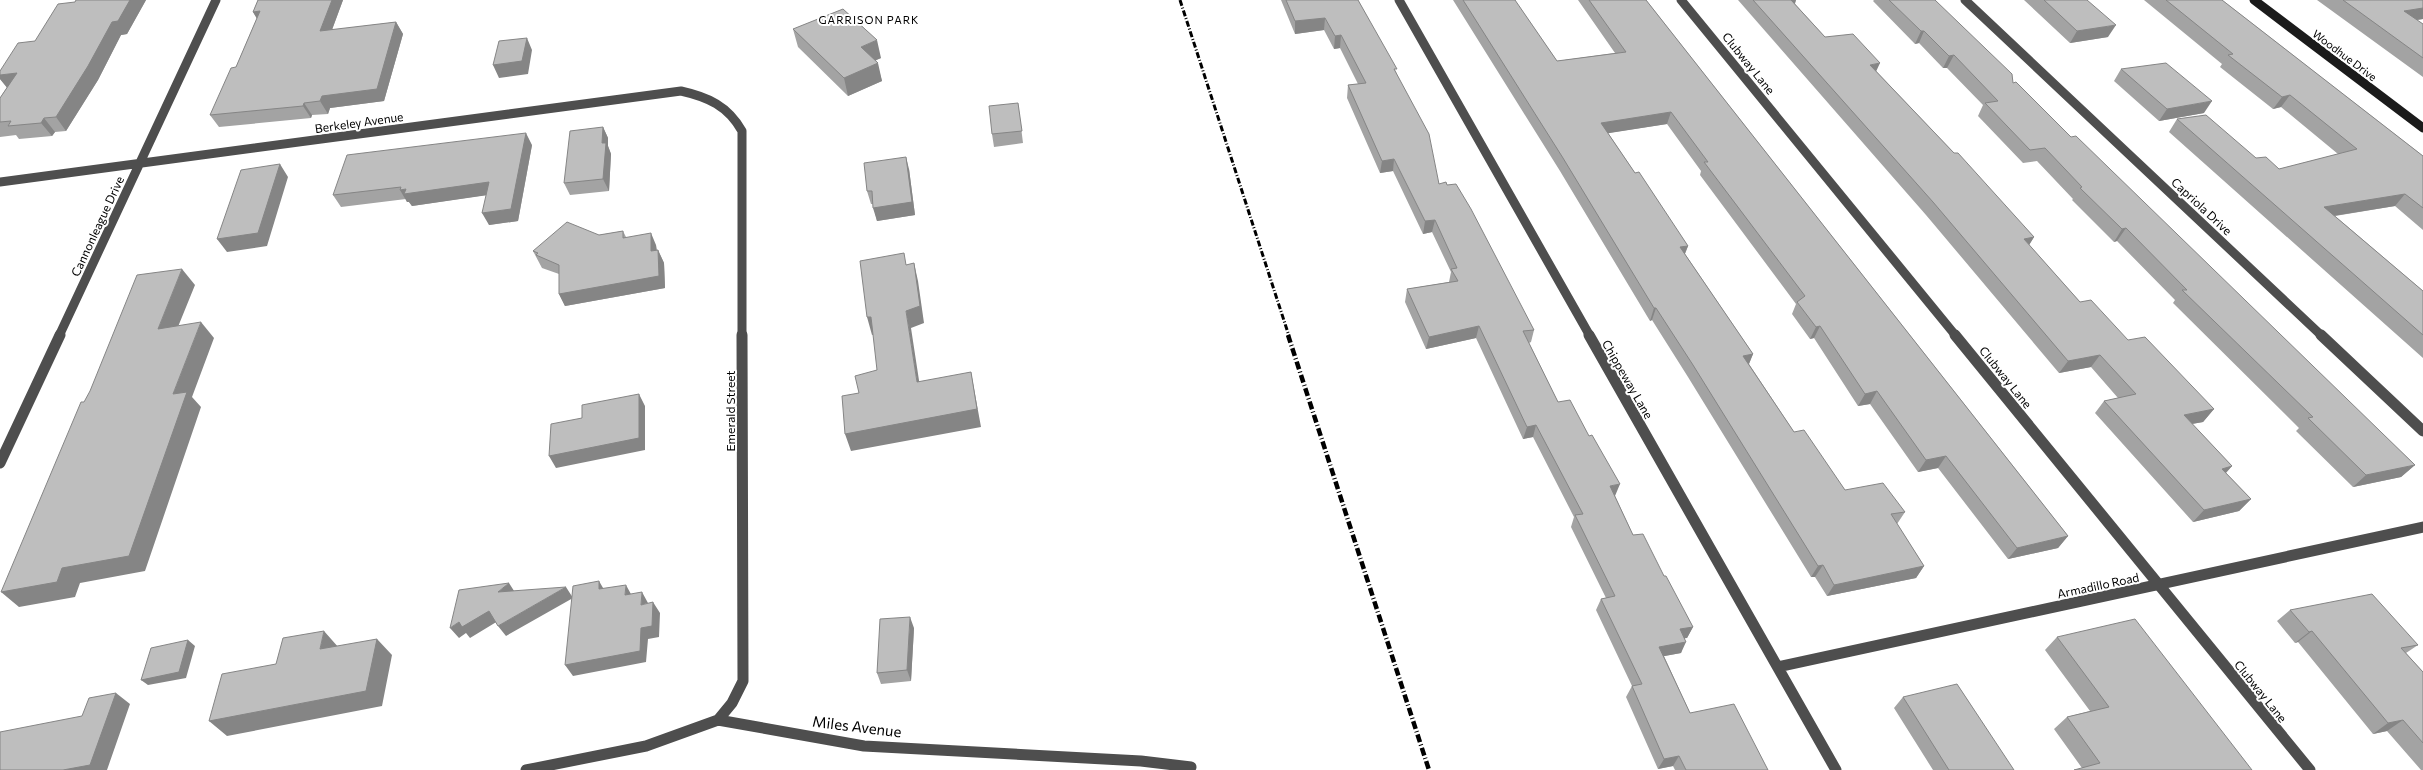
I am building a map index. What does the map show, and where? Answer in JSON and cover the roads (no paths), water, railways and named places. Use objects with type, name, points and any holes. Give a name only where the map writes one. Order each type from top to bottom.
[{"type":"street","name":"Cannonleague Drive","points":[[0,463],[216,0]]},
{"type":"street","name":"Chippeway Lane","points":[[1399,0],[1836,770]]},
{"type":"street","name":"Clubway Lane","points":[[1682,0],[2310,770]]},
{"type":"street","name":"Capriola Drive","points":[[1965,0],[2423,431]]},
{"type":"street","name":"Woodhue Drive","points":[[2254,0],[2423,128]]},
{"type":"street","name":"Berkeley Avenue","points":[[0,182],[681,91],[701,94],[720,103]]},
{"type":"street","name":"Emerald Street","points":[[718,720],[732,703],[743,681],[742,131],[736,117],[720,103]]},
{"type":"street","name":"Armadillo Road","points":[[1778,667],[2423,528]]},
{"type":"street","name":"Miles Avenue","points":[[526,770],[646,746],[718,720],[864,746],[1141,761],[1191,767]]},
{"type":"railway","points":[[1180,0],[1289,336]]},
{"type":"railway","points":[[1288,335],[1429,770]]},
{"type":"district","name":"GARRISON PARK","points":[[869,19]]}]
